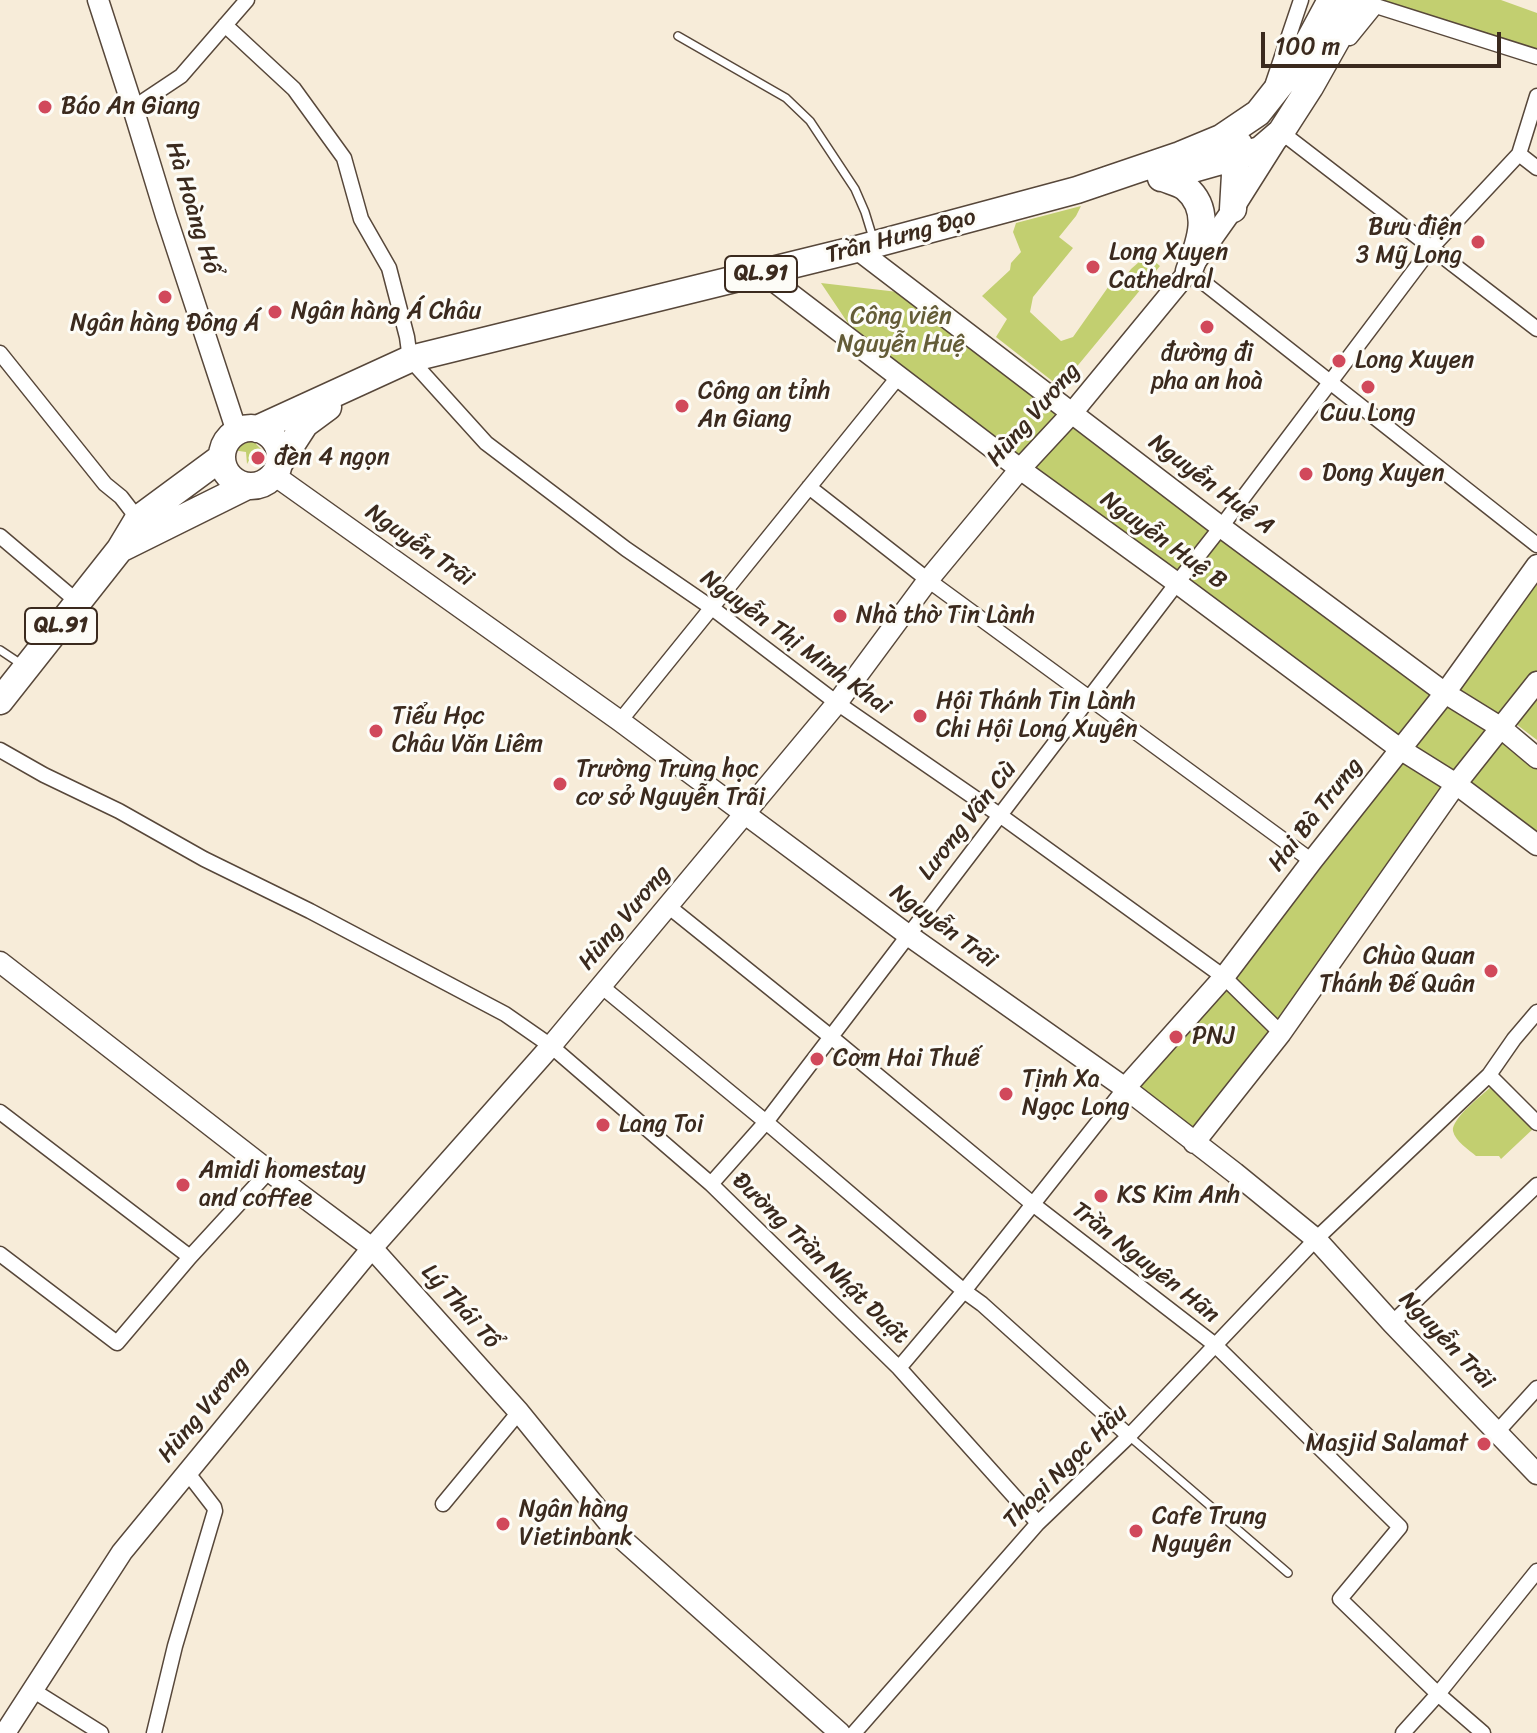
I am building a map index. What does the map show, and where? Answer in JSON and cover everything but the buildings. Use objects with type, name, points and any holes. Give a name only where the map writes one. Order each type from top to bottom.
[{"type":"highway","name":"QL.91","points":[[1110,179],[1221,138],[1262,108],[1296,65],[1331,0]]},
{"type":"highway","name":"QL.91","points":[[1110,179],[1163,178],[1260,150],[1281,132],[1358,2]]},
{"type":"highway","points":[[1233,209],[1238,145],[1262,108]]},
{"type":"highway","points":[[1163,178],[1185,187],[1196,200],[1202,217],[1200,241],[1189,271]]},
{"type":"highway","name":"Trần Hưng Đạo","points":[[247,430],[410,359],[763,273],[1110,179]]},
{"type":"highway","name":"Trần Hưng Đạo","points":[[277,470],[305,424],[349,392],[410,359]]},
{"type":"highway","points":[[247,430],[265,432],[278,446],[280,455],[277,470],[267,482],[257,486],[237,483],[229,476],[222,457],[229,438],[247,430]]},
{"type":"highway","name":"QL.91","points":[[0,701],[120,549],[138,519],[222,457]]},
{"type":"highway","name":"QL.91","points":[[120,549],[247,486]]},
{"type":"street","name":"Hà Hoàng Hổ","points":[[98,0],[166,216],[247,430]]},
{"type":"street","points":[[133,108],[181,76],[247,0]]},
{"type":"street","points":[[1262,108],[1301,0]]},
{"type":"street","points":[[1328,53],[1342,49],[1376,6],[1537,57]]},
{"type":"street","points":[[225,25],[294,89],[344,158],[361,219],[389,268],[410,359]]},
{"type":"street","name":"Lương Vãn Cù","points":[[711,1184],[766,1122],[1432,247],[1519,154],[1537,96]]},
{"type":"street","points":[[1281,132],[1537,329]]},
{"type":"street","name":"Hùng Vương","points":[[4,1731],[34,1691],[122,1552],[372,1248],[551,1046],[837,703],[928,580],[1189,271],[1233,209],[1281,132]]},
{"type":"street","points":[[1519,154],[1537,168]]},
{"type":"street","name":"Nguyễn Huệ A","points":[[866,246],[1072,413],[1221,527],[1445,693],[1500,727],[1537,758]]},
{"type":"street","points":[[1189,271],[1537,545]]},
{"type":"street","name":"Nguyễn Huệ B","points":[[763,273],[1020,469],[1400,749],[1456,784],[1537,845]]},
{"type":"street","points":[[0,353],[105,484],[121,497],[138,519]]},
{"type":"street","name":"Nguyễn Thị Minh Khai","points":[[410,359],[486,443],[837,703],[1001,816],[1224,977],[1281,1033]]},
{"type":"street","points":[[620,721],[899,376]]},
{"type":"street","name":"Nguyễn Trãi","points":[[277,470],[908,935],[1125,1088],[1235,1173],[1316,1239],[1537,1474]]},
{"type":"street","points":[[809,487],[928,580],[1312,861]]},
{"type":"street","points":[[0,536],[79,603]]},
{"type":"street","name":"Hai Bà Trưng","points":[[1125,1088],[1224,977],[1445,693],[1537,565]]},
{"type":"street","points":[[1194,1143],[1281,1033],[1456,784],[1537,682]]},
{"type":"street","name":"Đường Trần Nhật Duật","points":[[0,750],[505,1014],[551,1046],[711,1184],[899,1368],[1038,1523]]},
{"type":"street","name":"Trần Nguyên Hãn","points":[[668,906],[1034,1205],[1214,1344],[1400,1527],[1340,1599],[1438,1694]]},
{"type":"street","name":"Lý Thái Tổ","points":[[0,962],[372,1248],[519,1412],[621,1538],[840,1733]]},
{"type":"street","points":[[601,986],[982,1304],[1129,1436]]},
{"type":"street","name":"Thoại Ngọc Hầu","points":[[854,1733],[1038,1523],[1129,1436],[1316,1239],[1489,1075],[1537,1012]]},
{"type":"street","points":[[1489,1075],[1537,1123]]},
{"type":"street","points":[[899,1368],[1034,1205],[1125,1088]]},
{"type":"street","points":[[0,1112],[190,1257]]},
{"type":"street","points":[[0,1254],[117,1343],[269,1171]]},
{"type":"street","points":[[1392,1323],[1537,1185]]},
{"type":"street","points":[[1497,1432],[1537,1388]]},
{"type":"street","points":[[443,1504],[519,1412]]},
{"type":"street","points":[[154,1733],[175,1646],[215,1511],[187,1472]]},
{"type":"street","points":[[1403,1733],[1537,1571]]},
{"type":"street","points":[[34,1691],[101,1733]]},
{"type":"street","points":[[1438,1694],[1483,1733]]},
{"type":"lane","points":[[678,36],[786,98],[810,121],[855,189],[865,212],[866,246]]},
{"type":"lane","points":[[0,650],[27,668]]},
{"type":"lane","points":[[1129,1436],[1288,1573]]},
{"type":"green space","points":[[1377,0],[1501,0],[1537,13],[1537,57]]},
{"type":"green space","points":[[1081,206],[1059,237],[1073,248],[1033,297],[1030,312],[1061,341],[1073,337],[1111,283],[1118,287],[1131,269],[1147,255],[1160,266],[1060,387],[996,337],[1007,319],[982,296],[1010,270],[1011,263],[1021,252],[1013,232],[1016,223]]},
{"type":"green space","name":"Công viên Nguyễn Huệ","points":[[821,283],[915,294],[1442,692],[1537,571],[1537,680],[1495,733],[1537,765],[1537,845],[1456,785],[1194,1143],[1125,1088],[1401,746],[868,353]]},
{"type":"green space","points":[[242,431],[250,440],[261,433],[256,444],[266,454],[253,453],[247,464],[246,452],[232,450],[244,444]]},
{"type":"green space","points":[[1537,697],[1537,740],[1516,724]]},
{"type":"green space","points":[[1492,1086],[1534,1128],[1501,1159],[1499,1156],[1476,1156],[1459,1142],[1453,1131],[1462,1114]]},
{"type":"place","name":"Báo An Giang","points":[[45,107]]},
{"type":"place","name":"Bưu điện 3 Mỹ Long","points":[[1478,242]]},
{"type":"place","name":"Long Xuyen Cathedral","points":[[1093,267]]},
{"type":"place","name":"Ngân hàng Đông Á","points":[[165,297]]},
{"type":"place","name":"Ngân hàng Á Châu","points":[[275,312]]},
{"type":"place","name":"đường đi pha an hoà","points":[[1207,327]]},
{"type":"place","name":"Long Xuyen","points":[[1339,361]]},
{"type":"place","name":"Cuu Long","points":[[1368,387]]},
{"type":"place","name":"Công an tỉnh An Giang","points":[[682,406]]},
{"type":"place","name":"đèn 4 ngọn","points":[[258,458]]},
{"type":"place","name":"Dong Xuyen","points":[[1306,474]]},
{"type":"place","name":"Nhà thờ Tin Lành","points":[[840,616]]},
{"type":"place","name":"Hội Thánh Tin Lành Chi Hội Long Xuyên","points":[[920,716]]},
{"type":"place","name":"Tiểu Học Châu Văn Liêm","points":[[376,731]]},
{"type":"place","name":"Trường Trung học cơ sở Nguyễn Trãi","points":[[560,784]]},
{"type":"place","name":"Chùa Quan Thánh Đế Quân","points":[[1491,971]]},
{"type":"place","name":"PNJ","points":[[1176,1037]]},
{"type":"place","name":"Cơm Hai Thuế","points":[[817,1059]]},
{"type":"place","name":"Tịnh Xa Ngọc Long","points":[[1006,1094]]},
{"type":"place","name":"Lang Toi","points":[[603,1125]]},
{"type":"place","name":"Amidi homestay and coffee","points":[[183,1185]]},
{"type":"place","name":"KS Kim Anh","points":[[1101,1196]]},
{"type":"place","name":"Masjid Salamat","points":[[1484,1444]]},
{"type":"place","name":"Ngân hàng Vietinbank","points":[[503,1524]]},
{"type":"place","name":"Cafe Trung Nguyên","points":[[1136,1531]]}]
